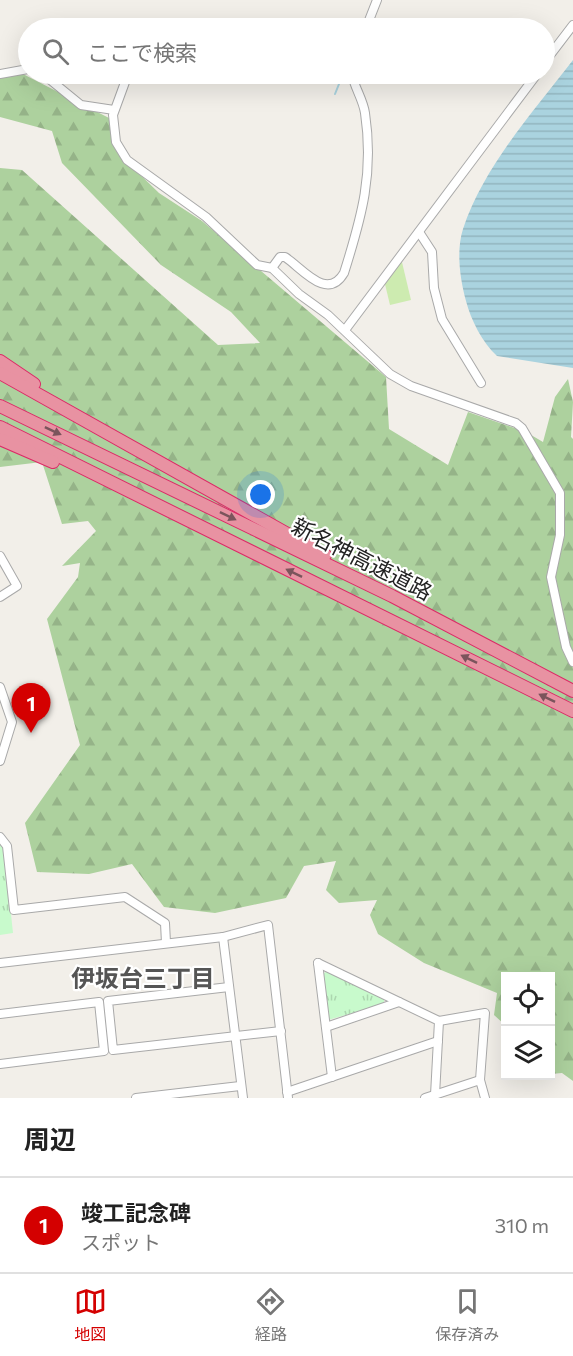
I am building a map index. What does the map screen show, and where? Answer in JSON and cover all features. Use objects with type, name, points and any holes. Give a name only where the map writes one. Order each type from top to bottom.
[{"type":"highway","points":[[0,361],[136,448]]},
{"type":"highway","points":[[0,373],[339,563],[392,596]]},
{"type":"highway","name":"新名神高速道路","points":[[0,406],[392,596],[573,691]]},
{"type":"highway","name":"新名神高速道路","points":[[0,427],[573,711]]},
{"type":"highway","points":[[0,440],[110,483]]},
{"type":"street","points":[[370,18],[376,0]]},
{"type":"street","points":[[555,49],[573,25]]},
{"type":"street","points":[[0,74],[18,71]]},
{"type":"street","points":[[55,84],[81,105],[114,110]]},
{"type":"street","points":[[124,84],[114,110],[116,142],[127,160],[206,217],[257,265],[272,268],[299,294],[345,330],[398,378],[516,423],[524,431],[560,493],[560,535],[551,577],[566,647],[573,662]]},
{"type":"street","points":[[272,268],[280,257],[285,257],[319,283],[327,285],[339,280],[344,273],[363,212],[369,170],[365,114],[355,84]]},
{"type":"street","points":[[345,330],[530,84]]},
{"type":"street","points":[[419,232],[432,252],[434,288],[442,319],[481,383]]},
{"type":"street","points":[[0,556],[17,586],[0,597]]},
{"type":"street","points":[[0,687],[2,701],[12,726],[0,761]]},
{"type":"street","points":[[0,837],[7,846],[14,910],[125,897],[165,923],[166,943]]},
{"type":"street","points":[[0,963],[223,937],[268,925],[288,1095],[332,1077],[438,1041]]},
{"type":"street","points":[[223,937],[243,1098]]},
{"type":"street","points":[[332,1077],[318,963],[439,1021],[485,1013],[480,1080],[485,1098]]},
{"type":"street","points":[[229,987],[108,1001],[113,1050],[281,1031]]},
{"type":"street","points":[[0,1014],[99,1002],[105,1051],[0,1064]]},
{"type":"street","points":[[326,1027],[399,1002]]},
{"type":"street","points":[[435,1095],[439,1021]]},
{"type":"street","points":[[425,1098],[480,1080]]},
{"type":"street","points":[[136,1098],[240,1086]]},
{"type":"green space","points":[[18,74],[18,84],[43,84],[109,118],[125,160],[159,193],[202,221],[386,377],[389,429],[448,465],[468,412],[526,432],[543,442],[555,397],[568,379],[573,402],[571,437],[573,439],[573,1081],[562,1073],[555,1074],[555,972],[501,972],[501,1021],[494,1015],[497,993],[424,963],[378,934],[370,915],[377,900],[339,903],[326,890],[336,861],[304,866],[286,898],[215,913],[164,907],[132,864],[89,874],[37,872],[25,823],[80,745],[47,619],[78,577],[80,563],[62,566],[96,531],[88,521],[62,524],[42,462],[0,467],[0,168],[22,170],[218,345],[260,343],[231,312],[161,265],[62,163],[52,131],[0,117],[0,78]]},
{"type":"green space","points":[[401,258],[411,300],[390,305],[384,280]]},
{"type":"green space","points":[[0,841],[4,848],[13,933],[0,935]]},
{"type":"green space","points":[[327,971],[384,998],[384,1004],[328,1020],[323,974]]},
{"type":"water","points":[[573,60],[573,368],[497,356],[482,337],[471,316],[462,284],[459,256],[463,229],[483,183],[511,140]]},
{"type":"waterway","points":[[335,94],[339,84]]},
{"type":"place","name":"竣工記念碑","points":[[31,733]]},
{"type":"district","name":"伊坂台三丁目","points":[[143,979]]}]
